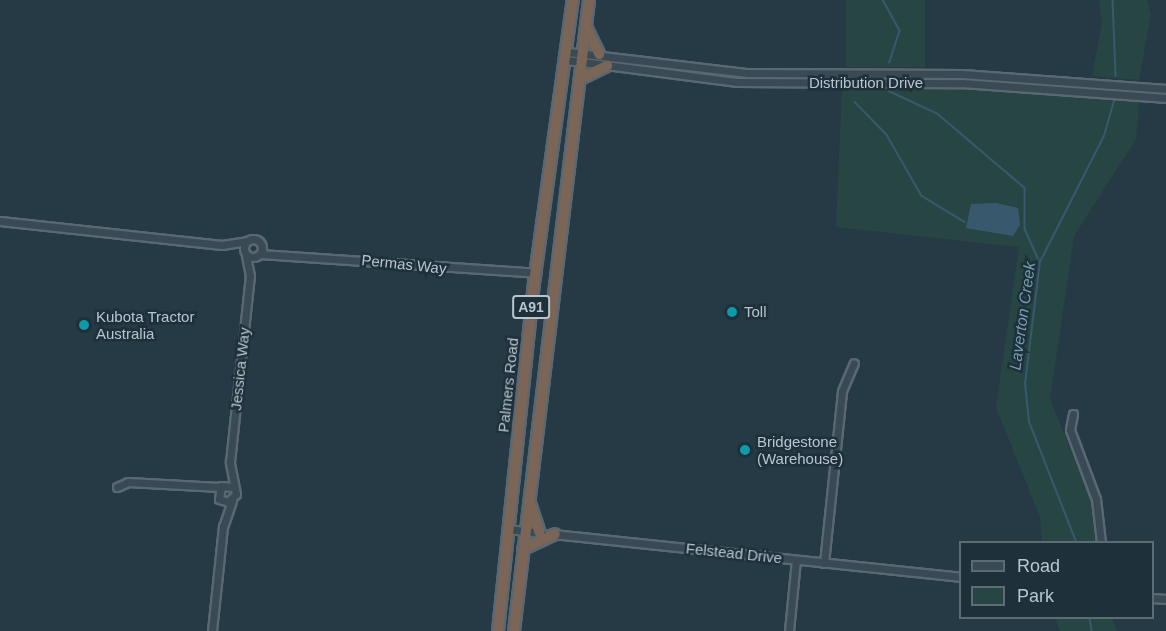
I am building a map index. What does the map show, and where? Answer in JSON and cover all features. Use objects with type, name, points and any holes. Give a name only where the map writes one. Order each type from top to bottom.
[{"type":"highway","name":"Palmers Road","points":[[498,631],[535,278],[568,56],[573,0]]},
{"type":"highway","name":"A91","points":[[514,631],[582,78],[589,0]]},
{"type":"highway","points":[[587,29],[599,54]]},
{"type":"highway","points":[[582,78],[607,66]]},
{"type":"highway","points":[[529,500],[540,532]]},
{"type":"highway","points":[[523,549],[555,534]]},
{"type":"street","name":"Distribution Drive","points":[[568,56],[584,57],[599,54],[725,71],[946,74],[1163,89]]},
{"type":"street","name":"Distribution Drive","points":[[584,57],[607,66],[724,81],[946,83],[1163,98]]},
{"type":"street","points":[[679,75],[680,65]]},
{"type":"street","points":[[698,78],[699,68]]},
{"type":"street","points":[[724,81],[725,71]]},
{"type":"street","points":[[835,73],[835,83]]},
{"type":"street","points":[[946,74],[946,83]]},
{"type":"street","points":[[997,77],[997,86]]},
{"type":"street","points":[[1163,89],[1163,98]]},
{"type":"street","points":[[0,221],[222,245],[245,254],[247,241],[222,245]]},
{"type":"street","name":"Permas Way","points":[[247,241],[260,242],[286,252]]},
{"type":"street","points":[[260,242],[260,254]]},
{"type":"street","name":"Permas Way","points":[[245,254],[286,252],[535,278]]},
{"type":"street","name":"Jessica Way","points":[[245,254],[250,276]]},
{"type":"street","name":"Jessica Way","points":[[232,501],[234,487],[230,462],[250,276],[260,254]]},
{"type":"street","points":[[824,563],[842,391],[854,363]]},
{"type":"street","points":[[1073,414],[1070,430],[1096,499],[1101,541]]},
{"type":"street","name":"Jessica Way","points":[[220,487],[230,462]]},
{"type":"street","points":[[117,487],[128,482],[193,489],[234,487]]},
{"type":"street","points":[[212,631],[223,527],[220,487]]},
{"type":"street","points":[[193,489],[220,500],[232,501],[223,527]]},
{"type":"street","name":"Felstead Drive","points":[[508,529],[959,578]]},
{"type":"street","points":[[789,631],[796,560]]},
{"type":"green space","points":[[846,0],[925,0],[925,67],[846,67]]},
{"type":"green space","points":[[1099,0],[1147,0],[1151,14],[1139,80],[1092,76],[1102,23]]},
{"type":"green space","points":[[842,88],[960,89],[1139,102],[1136,139],[1074,236],[1050,399],[1092,504],[1095,541],[1042,541],[1040,517],[996,407],[1019,247],[836,227]]},
{"type":"green space","points":[[1055,619],[1112,619],[1117,631],[1060,631]]},
{"type":"water","points":[[996,203],[1018,208],[1020,225],[1013,236],[966,228],[971,204]]},
{"type":"waterway","points":[[883,0],[900,31],[890,62]]},
{"type":"waterway","name":"Laverton Creek","points":[[1113,0],[1116,76]]},
{"type":"waterway","points":[[889,91],[938,114],[1025,188],[1025,229],[1040,262]]},
{"type":"waterway","name":"Laverton Creek","points":[[1076,541],[1029,422],[1025,384],[1040,262],[1104,136],[1114,100]]},
{"type":"waterway","points":[[855,102],[887,135],[922,196],[965,222]]},
{"type":"waterway","name":"Laverton Creek","points":[[1090,619],[1092,631]]},
{"type":"place","name":"Toll","points":[[732,312]]},
{"type":"place","name":"Kubota Tractor Australia","points":[[84,325]]},
{"type":"place","name":"Bridgestone (Warehouse)","points":[[745,450]]}]
